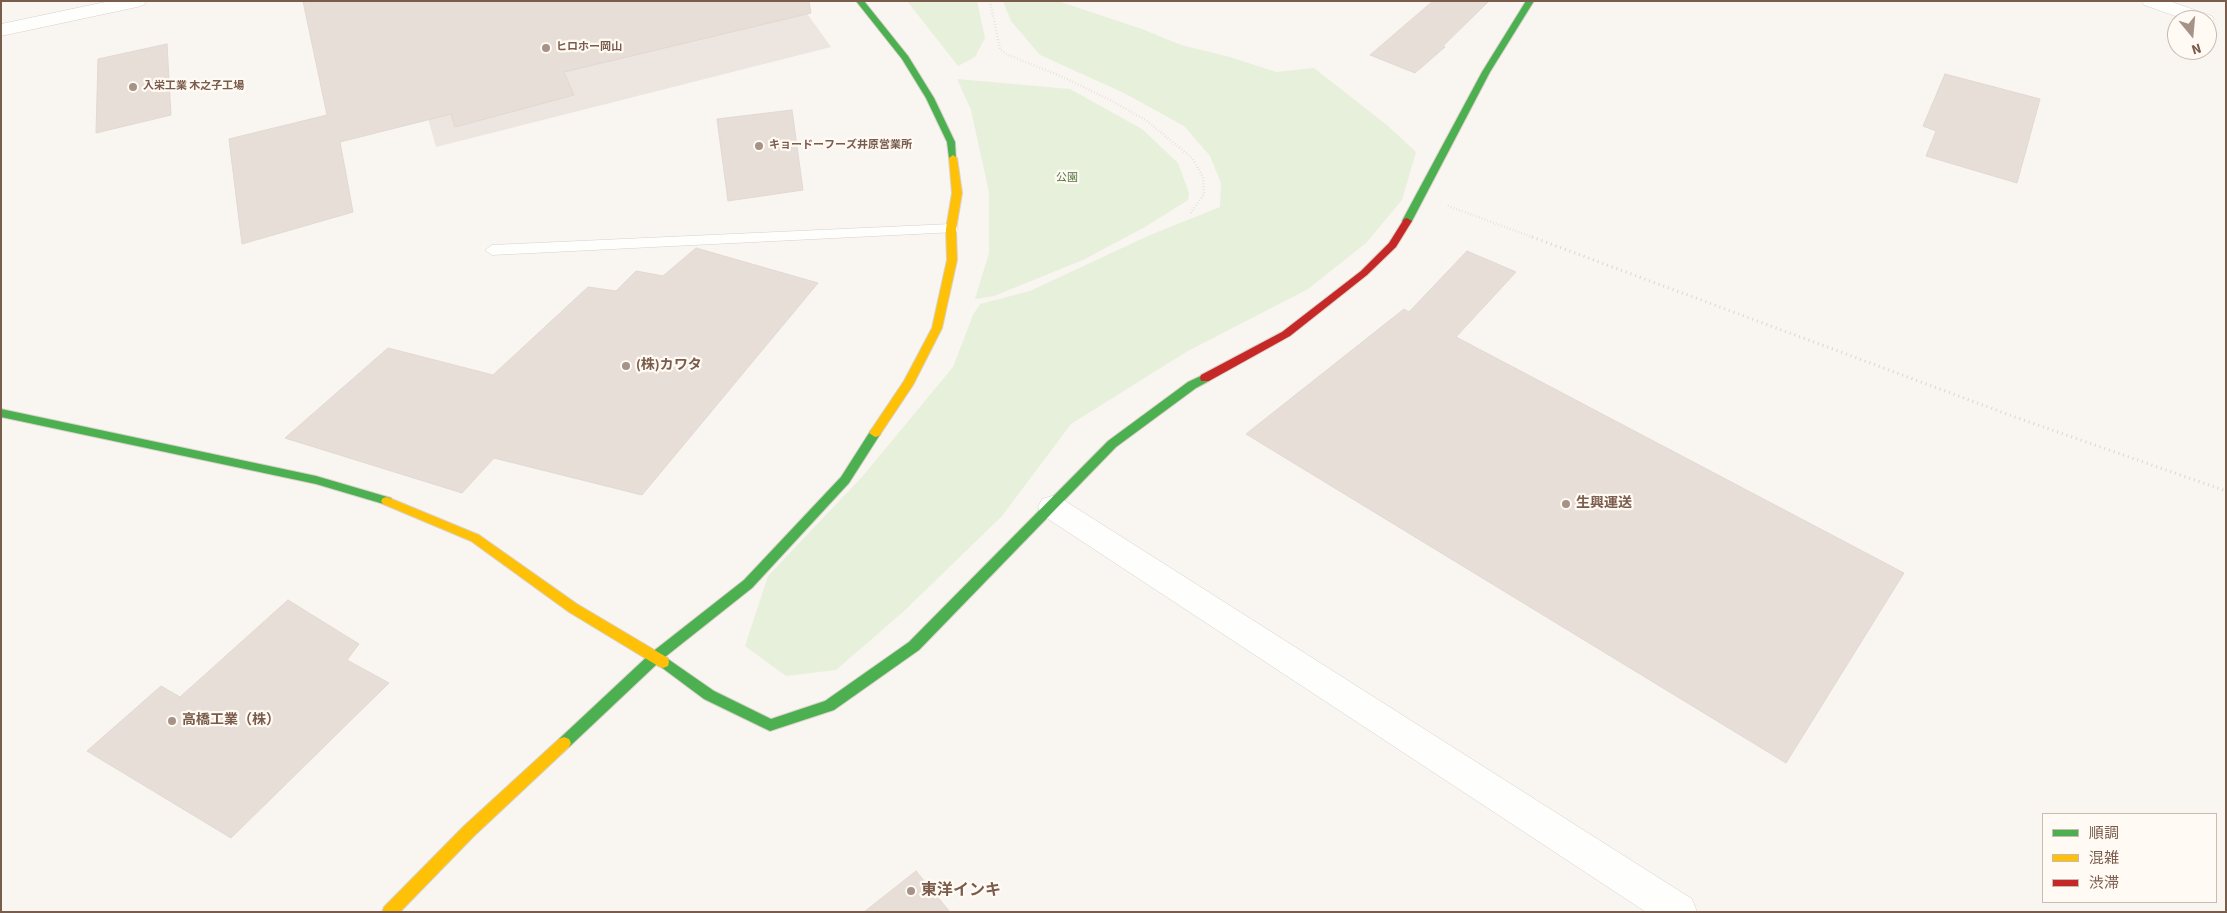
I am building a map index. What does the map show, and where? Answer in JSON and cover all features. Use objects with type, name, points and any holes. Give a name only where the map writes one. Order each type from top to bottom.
[{"type":"street","points":[[1,30],[137,1]]},
{"type":"street","points":[[389,912],[469,831],[656,657],[748,584],[845,480],[909,382],[937,328],[952,260],[951,229],[957,193],[951,142],[930,98],[905,58],[860,1]]},
{"type":"street","points":[[1,414],[316,480],[395,503],[475,538],[573,608],[656,657],[710,695],[770,725],[829,706],[914,646],[1112,444],[1192,385],[1286,334],[1364,272],[1393,245],[1486,72],[1530,1]]},
{"type":"street","points":[[2151,1],[2177,10]]},
{"type":"street","points":[[1052,507],[1679,912]]},
{"type":"lane","points":[[492,250],[951,229]]},
{"type":"path","points":[[990,1],[1000,49],[1006,54],[1065,78],[1112,101],[1147,121],[1192,158],[1203,177],[1204,194],[1190,214]]},
{"type":"path","points":[[1421,196],[2006,414],[2226,491]]},
{"type":"shaded area","name":"ヒロホー岡山","points":[[395,1],[798,1],[831,47],[436,147]]},
{"type":"green space","points":[[907,1],[977,1],[985,38],[975,57],[958,66]]},
{"type":"green space","points":[[1003,1],[1058,1],[1142,29],[1181,45],[1230,57],[1276,72],[1314,68],[1388,126],[1416,152],[1402,200],[1366,243],[1308,289],[1186,352],[1071,424],[1002,516],[903,612],[836,670],[786,676],[745,646],[768,576],[862,477],[953,367],[973,315],[980,304],[1030,291],[1150,235],[1220,207],[1221,183],[1210,156],[1184,126],[1124,93],[1040,55],[1011,21]]},
{"type":"green space","name":"公園","points":[[957,79],[1070,89],[1142,129],[1178,163],[1189,193],[1188,200],[1145,227],[1083,260],[994,296],[975,299],[989,253],[989,192],[971,110]]},
{"type":"building","points":[[303,1],[809,1],[811,13],[564,72],[574,95],[455,127],[451,114],[340,142],[353,212],[242,244],[229,139],[327,115]]},
{"type":"building","points":[[1433,1],[1489,1],[1443,46],[1445,47],[1415,73],[1370,55]]},
{"type":"building","name":"入栄工業 木之子工場","points":[[167,44],[171,115],[96,133],[98,59]]},
{"type":"building","points":[[1945,74],[2040,99],[2017,183],[1926,156],[1936,131],[1923,126]]},
{"type":"building","name":"キョードーフーズ井原営業所","points":[[792,110],[803,190],[728,201],[717,119]]},
{"type":"building","name":"(株)カワタ","points":[[696,248],[818,283],[642,495],[494,458],[462,493],[285,438],[388,348],[493,375],[588,287],[616,291],[636,271],[663,276]]},
{"type":"building","name":"生興運送","points":[[1467,251],[1516,272],[1456,337],[1904,573],[1786,763],[1246,434],[1404,309],[1409,312]]},
{"type":"building","name":"高橋工業（株）","points":[[288,600],[359,644],[347,660],[389,683],[231,838],[87,751],[161,686],[180,697]]},
{"type":"building","name":"東洋インキ","points":[[916,871],[950,912],[864,912]]},
{"type":"traffic: fast","points":[[860,1],[905,58],[930,98],[951,142],[953,158]]},
{"type":"traffic: fast","points":[[1407,221],[1486,72],[1530,1]]},
{"type":"traffic: fast","points":[[663,662],[709,695],[770,725],[829,706],[914,646],[1112,444],[1192,385],[1205,378]]},
{"type":"traffic: fast","points":[[1,413],[316,480],[387,501]]},
{"type":"traffic: fast","points":[[564,743],[656,657],[748,584],[845,480],[875,433]]},
{"type":"traffic: slow","points":[[875,433],[909,382],[937,328],[952,260],[951,229],[957,193],[953,158]]},
{"type":"traffic: slow","points":[[387,501],[475,538],[573,608],[663,662]]},
{"type":"traffic: slow","points":[[389,912],[469,831],[564,743]]},
{"type":"traffic: jam","points":[[1205,378],[1286,334],[1364,273],[1393,245],[1407,221]]},
{"type":"place","name":"ヒロホー岡山","points":[[546,48]]},
{"type":"place","name":"入栄工業 木之子工場","points":[[133,87]]},
{"type":"place","name":"キョードーフーズ井原営業所","points":[[759,146]]},
{"type":"place","name":"(株)カワタ","points":[[626,366]]},
{"type":"place","name":"生興運送","points":[[1566,504]]},
{"type":"place","name":"高橋工業（株）","points":[[172,721]]},
{"type":"place","name":"東洋インキ","points":[[911,891]]}]
